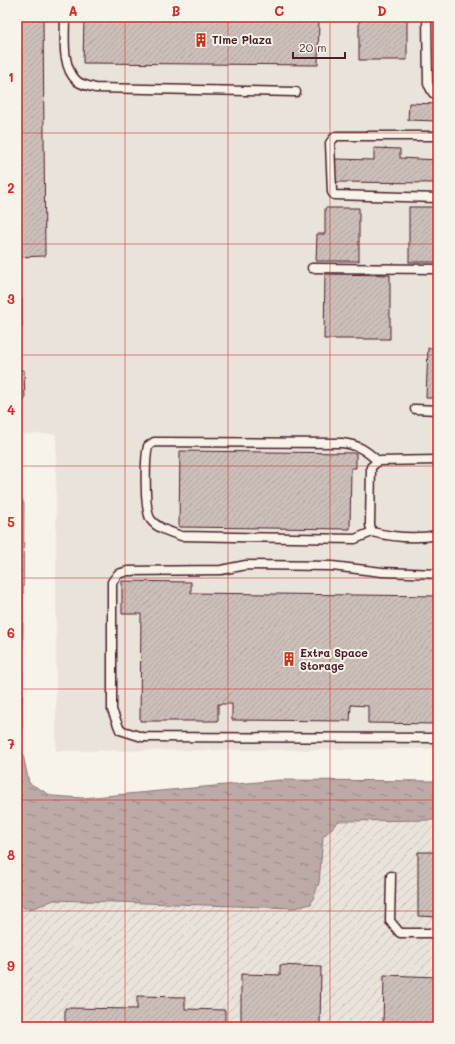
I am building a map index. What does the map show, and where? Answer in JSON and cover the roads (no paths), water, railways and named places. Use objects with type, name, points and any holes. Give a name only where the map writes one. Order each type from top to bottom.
[{"type":"lane","points":[[65,17],[65,55],[70,73],[78,82],[95,88],[296,92]]},
{"type":"lane","points":[[427,17],[428,84],[433,93],[438,95]]},
{"type":"lane","points":[[438,136],[336,136],[330,143],[332,192],[334,195],[438,198]]},
{"type":"lane","points":[[312,268],[438,269]]},
{"type":"lane","points":[[415,408],[438,410]]},
{"type":"lane","points":[[378,461],[365,449],[355,444],[154,442],[148,446],[146,456],[147,508],[150,519],[156,525],[168,532],[181,536],[355,539],[372,532],[387,536],[430,537],[438,535]]},
{"type":"lane","points":[[372,532],[370,525],[370,467],[378,461],[438,460]]},
{"type":"lane","points":[[438,574],[382,572],[332,566],[246,565],[221,570],[128,571],[118,574],[112,582],[112,710],[120,730],[142,737],[438,738]]},
{"type":"lane","points":[[390,876],[390,921],[400,933],[438,933]]},
{"type":"water","points":[[17,487],[24,504],[22,750],[29,783],[52,796],[83,798],[280,780],[438,781],[438,820],[339,821],[323,837],[319,883],[311,904],[295,908],[54,900],[34,908],[24,908],[17,900]]},
{"type":"place","name":"Time Plaza","points":[[201,40]]},
{"type":"place","name":"Extra Space Storage","points":[[289,659]]}]
